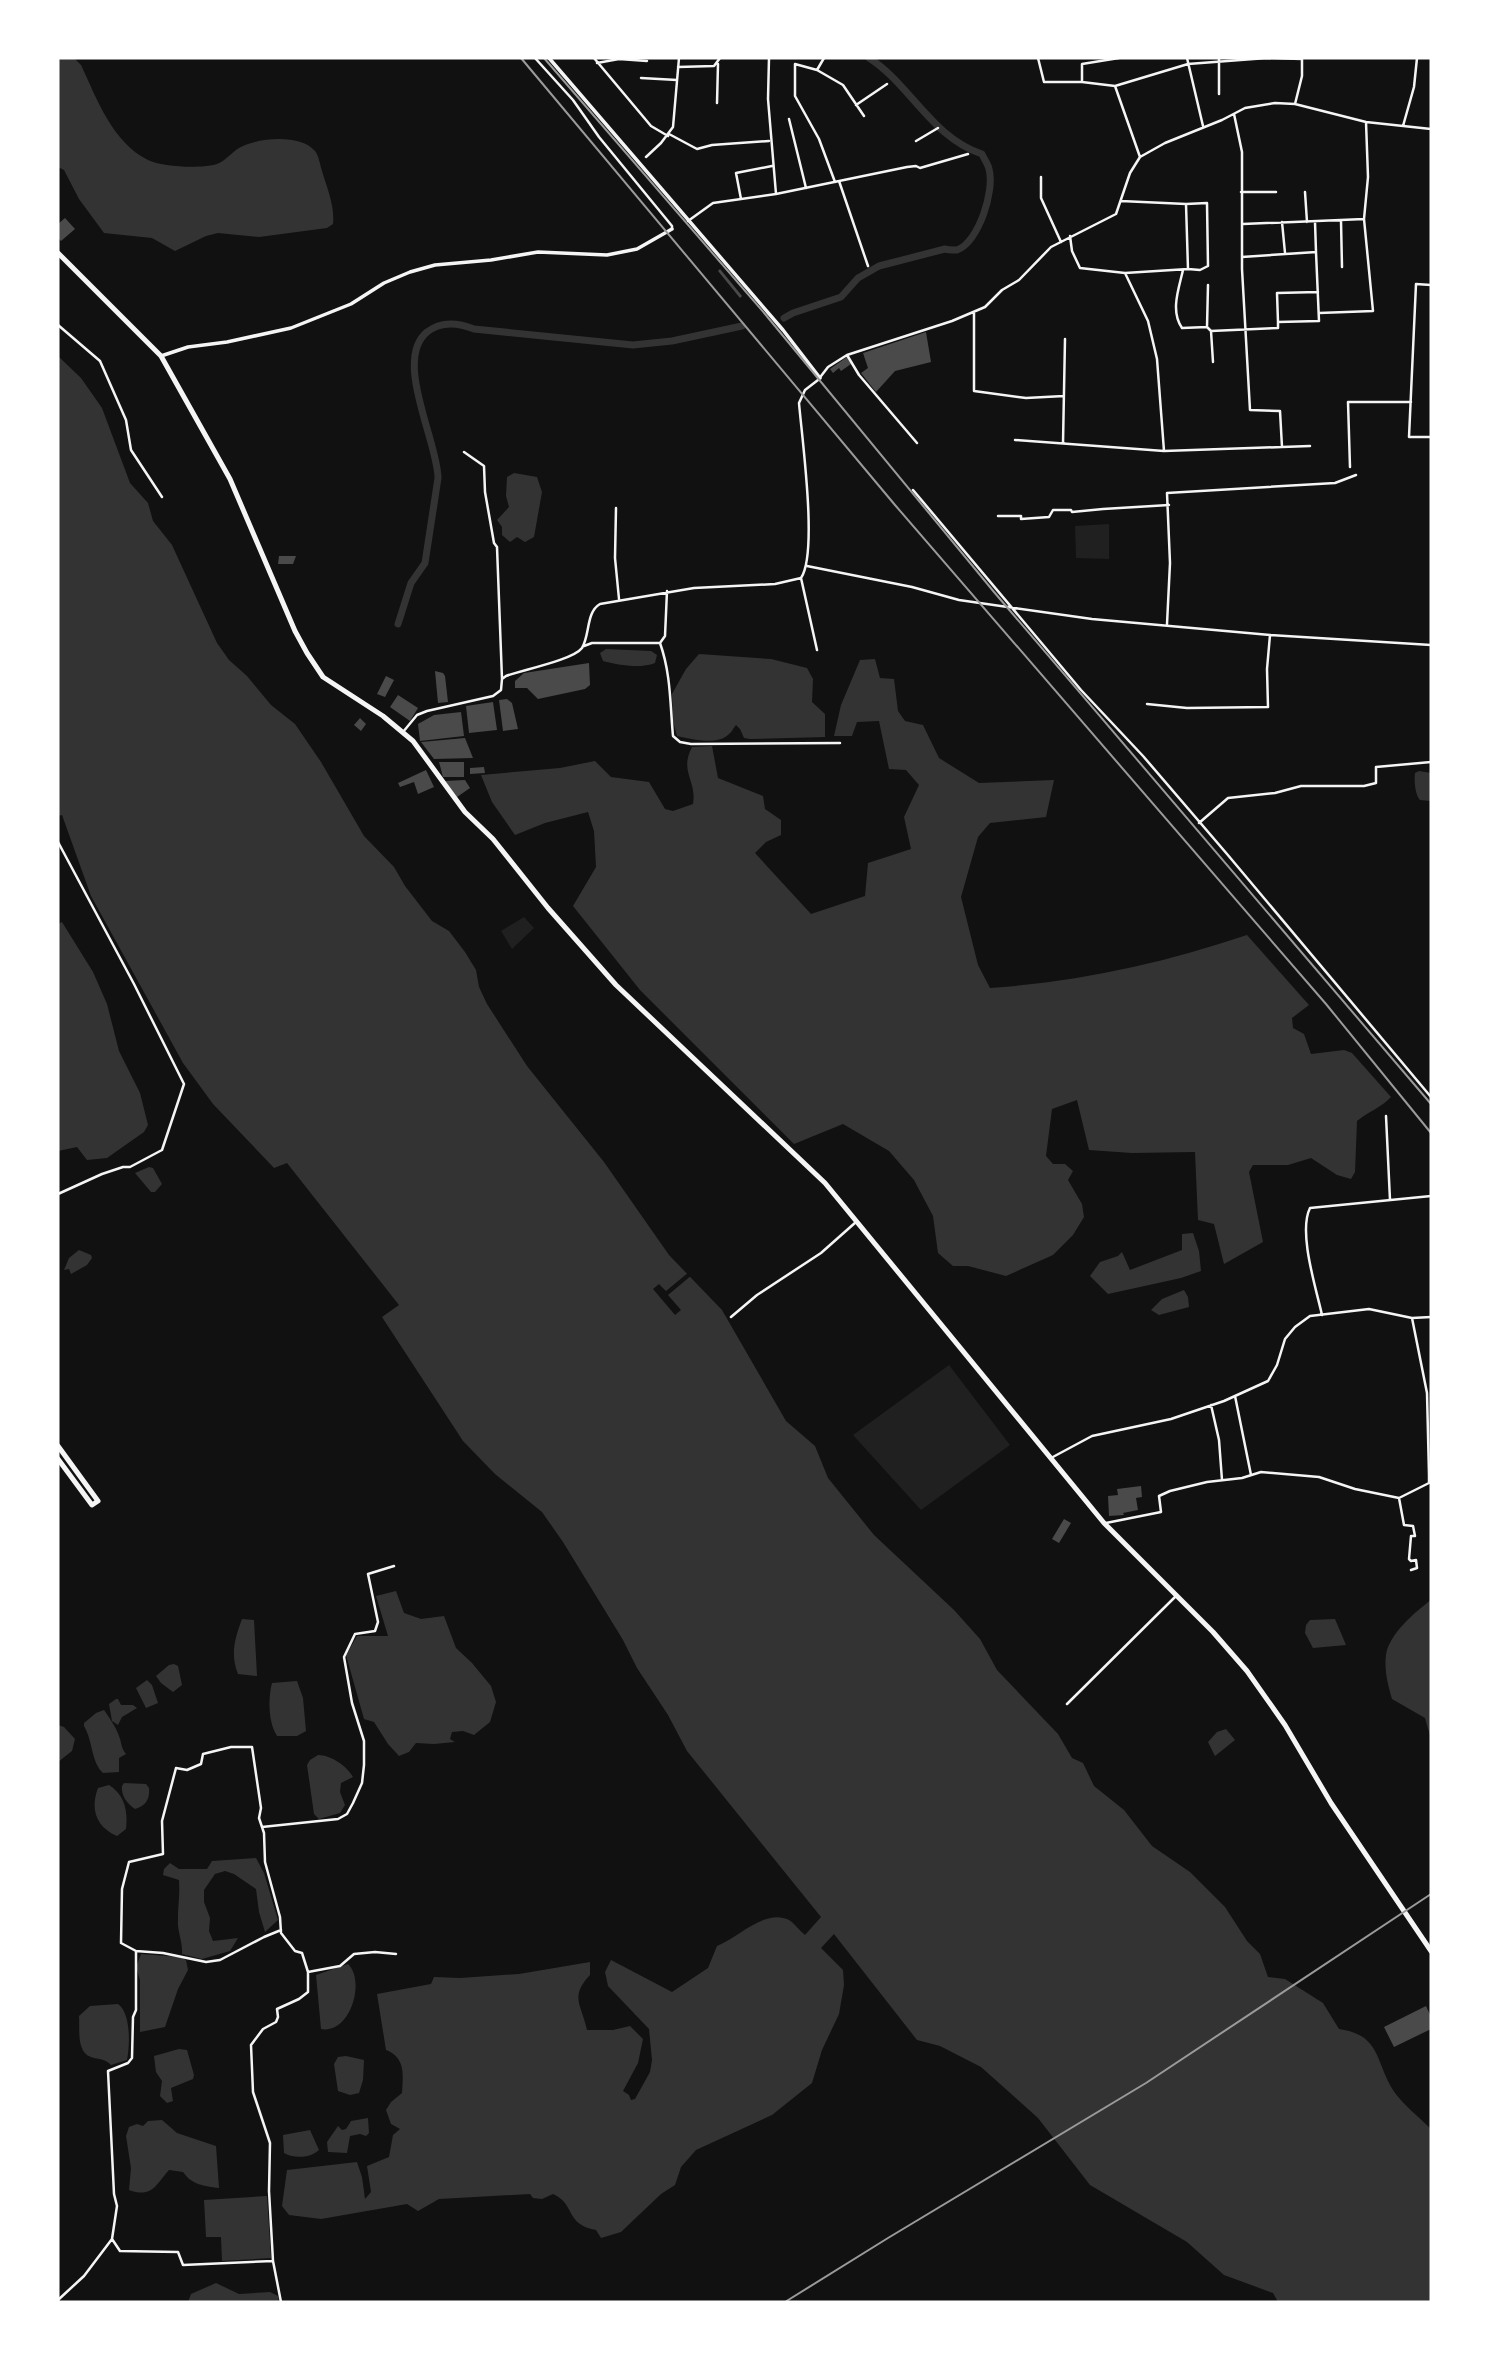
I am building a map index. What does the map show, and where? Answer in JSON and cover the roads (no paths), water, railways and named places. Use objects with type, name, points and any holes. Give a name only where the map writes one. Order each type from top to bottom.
[{"type":"highway","points":[[58,253],[162,356],[230,479],[295,631],[323,677],[413,741],[466,812],[493,839],[541,900],[616,985],[825,1183],[1104,1523],[1213,1632],[1247,1671],[1285,1725],[1331,1802],[1431,1951]]},
{"type":"highway","points":[[58,1446],[98,1501],[92,1506],[58,1459]]},
{"type":"street","points":[[162,356],[188,347],[227,342],[291,328],[351,304],[384,283],[435,265],[538,253],[607,256],[637,249],[672,229],[573,100],[535,58]]},
{"type":"street","points":[[549,58],[783,330],[820,378]]},
{"type":"street","points":[[594,58],[651,126],[696,149],[712,145],[771,141]]},
{"type":"street","points":[[646,157],[668,135],[674,121],[679,58]]},
{"type":"street","points":[[717,103],[720,58]]},
{"type":"street","points":[[769,58],[768,99],[776,194]]},
{"type":"street","points":[[817,70],[824,58]]},
{"type":"street","points":[[1038,58],[1044,82],[1082,82],[1115,86],[1188,64],[1219,60],[1301,58],[1302,76],[1295,104]]},
{"type":"street","points":[[1082,82],[1082,64],[1119,58]]},
{"type":"street","points":[[1187,58],[1203,127]]},
{"type":"street","points":[[1403,127],[1414,88],[1417,58]]},
{"type":"street","points":[[597,63],[611,59],[647,61]]},
{"type":"street","points":[[1219,60],[1219,94]]},
{"type":"street","points":[[678,67],[718,64]]},
{"type":"street","points":[[863,117],[843,85],[817,70],[795,64],[795,96],[819,139],[868,266]]},
{"type":"street","points":[[641,78],[677,80]]},
{"type":"street","points":[[856,105],[887,84]]},
{"type":"street","points":[[1115,86],[1140,156]]},
{"type":"street","points":[[817,650],[801,578],[806,566],[809,522],[799,403],[805,390],[820,378],[828,367],[847,355],[952,321],[985,307],[1002,290],[1019,280],[1042,254],[1070,236],[1116,215],[1130,173],[1140,156],[1258,104],[1295,104],[1366,122],[1431,130]]},
{"type":"street","points":[[1234,114],[1242,152],[1242,257],[1250,411],[1280,411],[1282,447]]},
{"type":"street","points":[[789,118],[806,188]]},
{"type":"street","points":[[1319,313],[1373,311],[1364,219],[1368,177],[1366,122]]},
{"type":"street","points":[[916,141],[938,128]]},
{"type":"street","points":[[688,221],[713,204],[907,167],[920,168],[968,154]]},
{"type":"street","points":[[741,199],[736,173],[773,166]]},
{"type":"street","points":[[1041,177],[1041,198],[1060,242]]},
{"type":"street","points":[[1241,192],[1276,192]]},
{"type":"street","points":[[1305,192],[1307,222]]},
{"type":"street","points":[[1070,236],[1072,251],[1080,268],[1125,273],[1200,270],[1208,266],[1207,202],[1186,204],[1121,201]]},
{"type":"street","points":[[1186,204],[1188,269]]},
{"type":"street","points":[[1242,224],[1364,219]]},
{"type":"street","points":[[1341,221],[1342,267]]},
{"type":"street","points":[[1282,222],[1285,253]]},
{"type":"street","points":[[1278,322],[1319,321],[1315,222]]},
{"type":"street","points":[[1242,257],[1316,252]]},
{"type":"street","points":[[1183,269],[1176,302],[1177,321],[1182,328],[1207,327]]},
{"type":"street","points":[[1125,273],[1148,321],[1157,359],[1164,451]]},
{"type":"street","points":[[1431,285],[1416,284],[1409,437],[1431,437]]},
{"type":"street","points":[[1208,285],[1207,327],[1211,331],[1213,362]]},
{"type":"street","points":[[1211,331],[1278,328],[1277,293],[1318,292]]},
{"type":"street","points":[[974,312],[974,391],[1026,398],[1064,396]]},
{"type":"street","points":[[58,325],[100,361],[125,420],[131,450],[162,497]]},
{"type":"street","points":[[1063,443],[1065,339]]},
{"type":"street","points":[[847,355],[859,375],[917,443]]},
{"type":"street","points":[[1350,467],[1348,402],[1411,402]]},
{"type":"street","points":[[1016,440],[1164,451],[1310,446]]},
{"type":"street","points":[[403,732],[417,715],[426,711],[498,693],[502,678],[497,547],[485,492],[484,466],[464,452]]},
{"type":"street","points":[[1167,626],[1170,563],[1167,493],[1335,483],[1356,475]]},
{"type":"street","points":[[913,491],[1082,690],[1143,756],[1431,1097]]},
{"type":"street","points":[[998,516],[1021,516],[1021,519],[1049,517],[1053,510],[1094,511],[1169,505]]},
{"type":"street","points":[[616,508],[618,600]]},
{"type":"street","points":[[806,566],[912,587],[959,600],[1092,619],[1270,635],[1431,645]]},
{"type":"street","points":[[583,646],[595,607],[667,591],[775,584],[801,578]]},
{"type":"street","points":[[660,643],[665,636],[667,591]]},
{"type":"street","points":[[1147,704],[1186,708],[1268,707],[1270,635]]},
{"type":"street","points":[[502,678],[534,666],[562,660],[592,643],[660,643]]},
{"type":"street","points":[[660,643],[670,679],[673,736],[680,741],[691,744],[840,743]]},
{"type":"street","points":[[1199,822],[1228,798],[1275,793],[1301,786],[1364,786],[1376,783],[1376,768],[1431,762]]},
{"type":"street","points":[[58,842],[184,1084],[162,1150],[130,1167],[102,1174],[58,1194]]},
{"type":"street","points":[[1387,1116],[1390,1200]]},
{"type":"street","points":[[1322,1315],[1309,1259],[1306,1223],[1309,1209],[1431,1196]]},
{"type":"street","points":[[731,1317],[757,1294],[821,1253],[856,1222]]},
{"type":"street","points":[[1051,1458],[1092,1436],[1171,1419],[1268,1381],[1277,1365],[1285,1339],[1310,1316],[1369,1310],[1412,1318],[1431,1317]]},
{"type":"street","points":[[1104,1523],[1161,1512],[1159,1496],[1171,1491],[1261,1472],[1320,1477],[1395,1499],[1429,1483],[1427,1394],[1412,1318]]},
{"type":"street","points":[[1235,1396],[1251,1475]]},
{"type":"street","points":[[1211,1405],[1219,1440],[1222,1480]]},
{"type":"street","points":[[1399,1498],[1404,1525],[1413,1525],[1415,1530],[1415,1536],[1411,1536],[1409,1559],[1416,1560],[1418,1568],[1411,1570]]},
{"type":"street","points":[[262,1827],[338,1819],[347,1814],[353,1803],[362,1783],[364,1741],[352,1703],[344,1657],[355,1634],[375,1631],[378,1622],[368,1574],[394,1566]]},
{"type":"street","points":[[1067,1704],[1176,1596]]},
{"type":"street","points":[[281,1930],[220,1961],[206,1962],[163,1952],[136,1951],[121,1943],[122,1888],[129,1862],[163,1854],[162,1821],[176,1768],[187,1770],[201,1764],[203,1754],[231,1747],[252,1747],[265,1863],[278,1908],[281,1930],[295,1951],[302,1952],[309,1972],[308,1992],[299,2000],[277,2009],[276,2022],[262,2029],[251,2045],[255,2099],[262,2112],[270,2143],[269,2191],[273,2261],[281,2302]]},
{"type":"street","points":[[58,2300],[84,2276],[112,2239],[117,2206],[114,2194],[108,2071],[128,2063],[132,2058],[133,2017],[136,2010],[136,1951]]},
{"type":"street","points":[[309,1972],[340,1966],[354,1954],[396,1954]]},
{"type":"street","points":[[112,2239],[120,2251],[178,2252],[183,2265],[273,2261]]},
{"type":"waterway","points":[[784,318],[841,297],[858,278],[879,266],[945,249],[957,250],[972,237],[984,214],[990,178],[982,154],[949,136],[884,69],[869,58]]},
{"type":"waterway","points":[[398,624],[411,583],[425,563],[438,478],[420,402],[414,362],[418,345],[427,332],[438,326],[456,324],[474,329],[633,345],[672,341],[742,326]]},
{"type":"railway","points":[[521,58],[895,505],[1326,1004],[1431,1133]]},
{"type":"railway","points":[[544,58],[765,314],[994,592],[1431,1104]]},
{"type":"railway","points":[[785,2302],[1146,2083],[1431,1894]]}]
